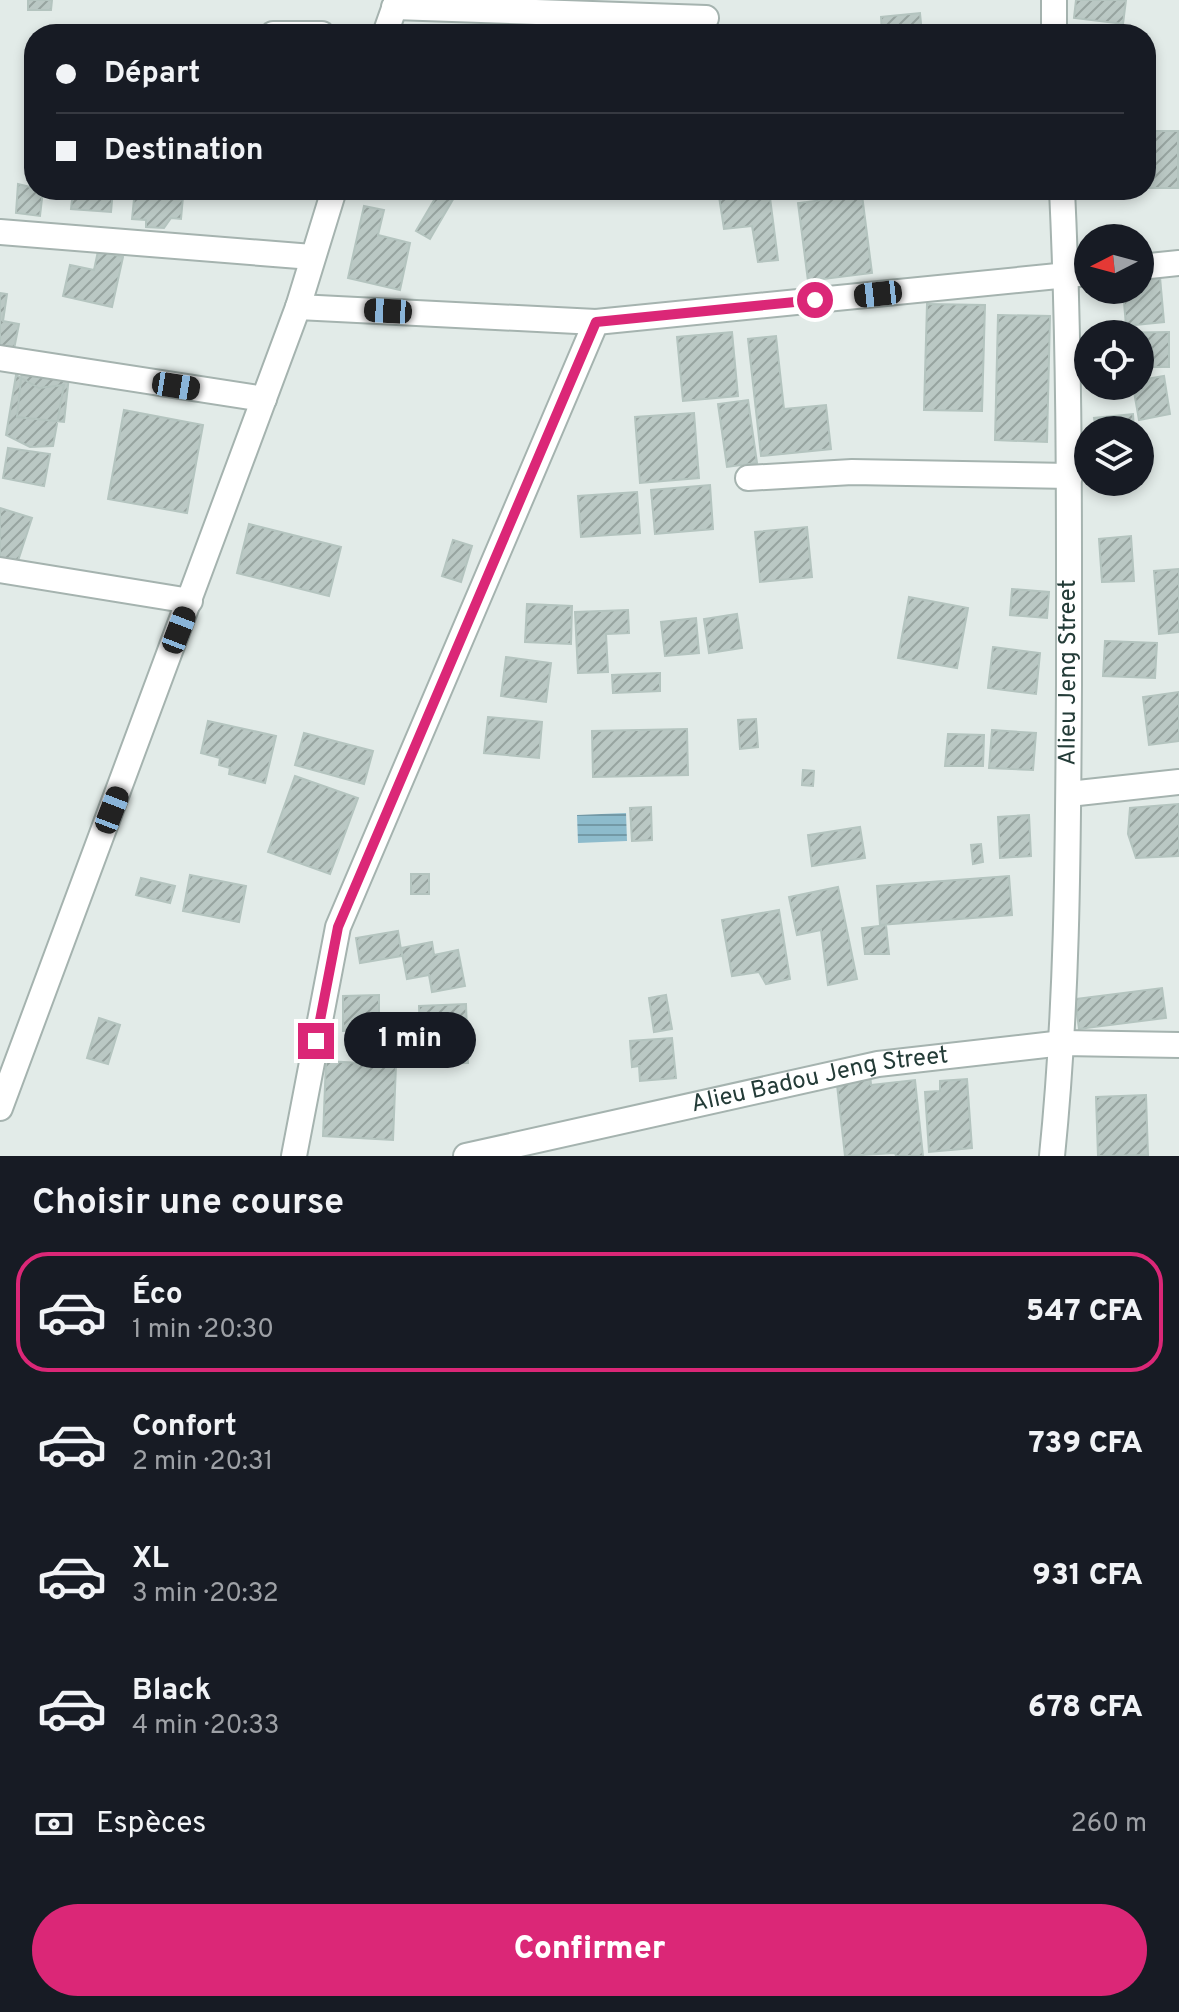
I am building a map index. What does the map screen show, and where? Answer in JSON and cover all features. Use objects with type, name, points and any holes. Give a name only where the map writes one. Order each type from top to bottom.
[{"type":"street","points":[[1054,0],[1054,24]]},
{"type":"street","points":[[388,24],[395,3],[706,18]]},
{"type":"street","points":[[0,1108],[298,307],[331,200]]},
{"type":"street","name":"Alieu Jeng Street","points":[[1064,200],[1074,257]]},
{"type":"street","points":[[0,232],[312,257]]},
{"type":"street","points":[[1154,266],[1179,263]]},
{"type":"street","points":[[298,307],[596,322],[1074,274]]},
{"type":"street","name":"Alieu Jeng Street","points":[[1052,1156],[1063,1043],[1069,794],[1070,476],[1076,304]]},
{"type":"street","points":[[294,1156],[338,927],[596,322]]},
{"type":"street","points":[[0,358],[264,399]]},
{"type":"street","points":[[748,478],[852,472],[1070,476]]},
{"type":"street","points":[[0,570],[190,601]]},
{"type":"street","points":[[1069,794],[1179,782]]},
{"type":"street","name":"Alieu Badou Jeng Street","points":[[466,1156],[878,1064],[1063,1043],[1179,1045]]},
{"type":"water","points":[[626,813],[627,841],[578,843],[577,815]]},
{"type":"building","points":[[28,0],[52,0],[51,10],[28,10]]},
{"type":"building","points":[[1076,0],[1126,0],[1123,24],[1074,18]]},
{"type":"building","points":[[920,13],[921,24],[881,24],[881,17]]},
{"type":"building","points":[[1156,131],[1178,131],[1178,188],[1156,188]]},
{"type":"building","points":[[18,184],[24,185],[24,200],[42,200],[40,216],[16,213]]},
{"type":"building","points":[[72,200],[112,200],[111,212],[71,209]]},
{"type":"building","points":[[134,200],[183,200],[181,219],[171,218],[164,228],[146,227],[146,220],[132,219]]},
{"type":"building","points":[[434,200],[453,200],[430,239],[416,231]]},
{"type":"building","points":[[720,200],[770,200],[778,260],[758,262],[752,226],[724,229]]},
{"type":"building","points":[[863,200],[872,273],[808,281],[798,203]]},
{"type":"building","points":[[364,206],[384,210],[378,235],[410,243],[400,290],[348,278]]},
{"type":"building","points":[[98,251],[123,257],[112,307],[63,296],[70,265],[94,270]]},
{"type":"building","points":[[1160,277],[1164,322],[1126,320],[1124,304],[1154,304],[1154,278]]},
{"type":"building","points":[[0,293],[7,294],[3,321],[19,324],[14,349],[0,346]]},
{"type":"building","points":[[927,304],[985,305],[982,411],[924,410]]},
{"type":"building","points":[[998,315],[1050,316],[1047,442],[995,440]]},
{"type":"building","points":[[732,332],[738,396],[683,401],[677,337]]},
{"type":"building","points":[[1154,332],[1169,332],[1169,367],[1154,367]]},
{"type":"building","points":[[776,336],[784,409],[826,405],[831,449],[761,456],[748,339]]},
{"type":"building","points":[[22,370],[69,376],[64,422],[17,417]]},
{"type":"building","points":[[16,375],[39,388],[64,385],[53,446],[30,447],[6,435]]},
{"type":"building","points":[[1164,376],[1170,414],[1138,416],[1135,400],[1154,400],[1154,378]]},
{"type":"building","points":[[748,400],[757,463],[727,467],[718,404]]},
{"type":"building","points":[[124,410],[203,425],[187,513],[108,499]]},
{"type":"building","points":[[694,413],[699,478],[640,483],[635,417]]},
{"type":"building","points":[[8,448],[50,454],[44,486],[3,478]]},
{"type":"building","points":[[710,485],[713,529],[655,534],[651,490]]},
{"type":"building","points":[[637,492],[640,533],[581,537],[578,496]]},
{"type":"building","points":[[0,508],[32,518],[15,570],[0,566]]},
{"type":"building","points":[[249,524],[341,547],[329,596],[237,573]]},
{"type":"building","points":[[807,527],[812,577],[760,582],[755,532]]},
{"type":"building","points":[[1131,536],[1134,581],[1102,582],[1099,539]]},
{"type":"building","points":[[453,540],[472,546],[461,582],[442,576]]},
{"type":"building","points":[[1179,569],[1179,632],[1159,634],[1154,571]]},
{"type":"building","points":[[1012,589],[1049,592],[1047,618],[1010,615]]},
{"type":"building","points":[[909,597],[968,608],[957,668],[898,658]]},
{"type":"building","points":[[527,604],[572,606],[571,644],[525,642]]},
{"type":"building","points":[[628,610],[629,633],[606,634],[608,672],[578,673],[575,612]]},
{"type":"building","points":[[737,614],[742,648],[709,653],[704,619]]},
{"type":"building","points":[[696,618],[699,653],[665,656],[661,622]]},
{"type":"building","points":[[1105,641],[1157,643],[1155,678],[1103,676]]},
{"type":"building","points":[[993,647],[1040,653],[1036,694],[988,688]]},
{"type":"building","points":[[506,657],[551,663],[546,702],[501,696]]},
{"type":"building","points":[[660,673],[660,691],[613,693],[612,675]]},
{"type":"building","points":[[1179,692],[1179,741],[1149,745],[1143,697]]},
{"type":"building","points":[[488,717],[542,722],[539,758],[484,753]]},
{"type":"building","points":[[756,719],[758,747],[740,749],[738,720]]},
{"type":"building","points":[[208,721],[276,736],[265,783],[229,774],[230,768],[219,765],[220,758],[201,753]]},
{"type":"building","points":[[687,729],[688,775],[593,777],[592,731]]},
{"type":"building","points":[[992,730],[1036,733],[1033,770],[989,768]]},
{"type":"building","points":[[304,733],[373,751],[364,784],[295,765]]},
{"type":"building","points":[[948,734],[984,735],[983,766],[945,766]]},
{"type":"building","points":[[803,770],[814,771],[813,786],[802,785]]},
{"type":"building","points":[[295,776],[358,798],[330,874],[268,852]]},
{"type":"building","points":[[1179,804],[1179,856],[1136,858],[1128,834],[1130,808]]},
{"type":"building","points":[[651,807],[652,840],[632,841],[630,808]]},
{"type":"building","points":[[1029,815],[1031,856],[1000,858],[998,817]]},
{"type":"building","points":[[860,827],[865,858],[812,866],[808,835]]},
{"type":"building","points":[[981,844],[983,862],[973,864],[971,845]]},
{"type":"building","points":[[411,874],[429,874],[429,894],[411,894]]},
{"type":"building","points":[[190,875],[246,886],[239,922],[183,911]]},
{"type":"building","points":[[1009,876],[1012,915],[880,925],[877,886]]},
{"type":"building","points":[[141,878],[175,886],[170,903],[136,895]]},
{"type":"building","points":[[838,887],[857,979],[828,985],[821,930],[797,935],[789,897]]},
{"type":"building","points":[[779,910],[790,979],[766,984],[759,972],[732,976],[722,920]]},
{"type":"building","points":[[886,925],[889,954],[865,954],[862,928]]},
{"type":"building","points":[[398,931],[402,956],[360,963],[356,938]]},
{"type":"building","points":[[432,942],[434,955],[458,950],[465,986],[432,992],[429,975],[407,979],[401,948]]},
{"type":"building","points":[[1162,988],[1166,1018],[1079,1029],[1075,999]]},
{"type":"building","points":[[379,995],[379,1030],[343,1031],[343,996]]},
{"type":"building","points":[[666,995],[672,1029],[654,1032],[649,998]]},
{"type":"building","points":[[466,1004],[468,1063],[421,1064],[419,1006]]},
{"type":"building","points":[[99,1018],[120,1025],[108,1064],[87,1058]]},
{"type":"building","points":[[672,1038],[676,1078],[640,1081],[639,1066],[632,1067],[630,1041]]},
{"type":"building","points":[[326,1061],[396,1065],[393,1140],[323,1136]]},
{"type":"building","points":[[870,1072],[871,1085],[915,1080],[923,1156],[896,1156],[895,1153],[845,1156],[836,1076]]},
{"type":"building","points":[[967,1079],[972,1148],[929,1152],[925,1092],[940,1091],[940,1081]]},
{"type":"building","points":[[1146,1095],[1148,1155],[1098,1156],[1096,1097]]},
{"type":"route","points":[[316,1041],[338,927],[596,322],[815,300]]}]
